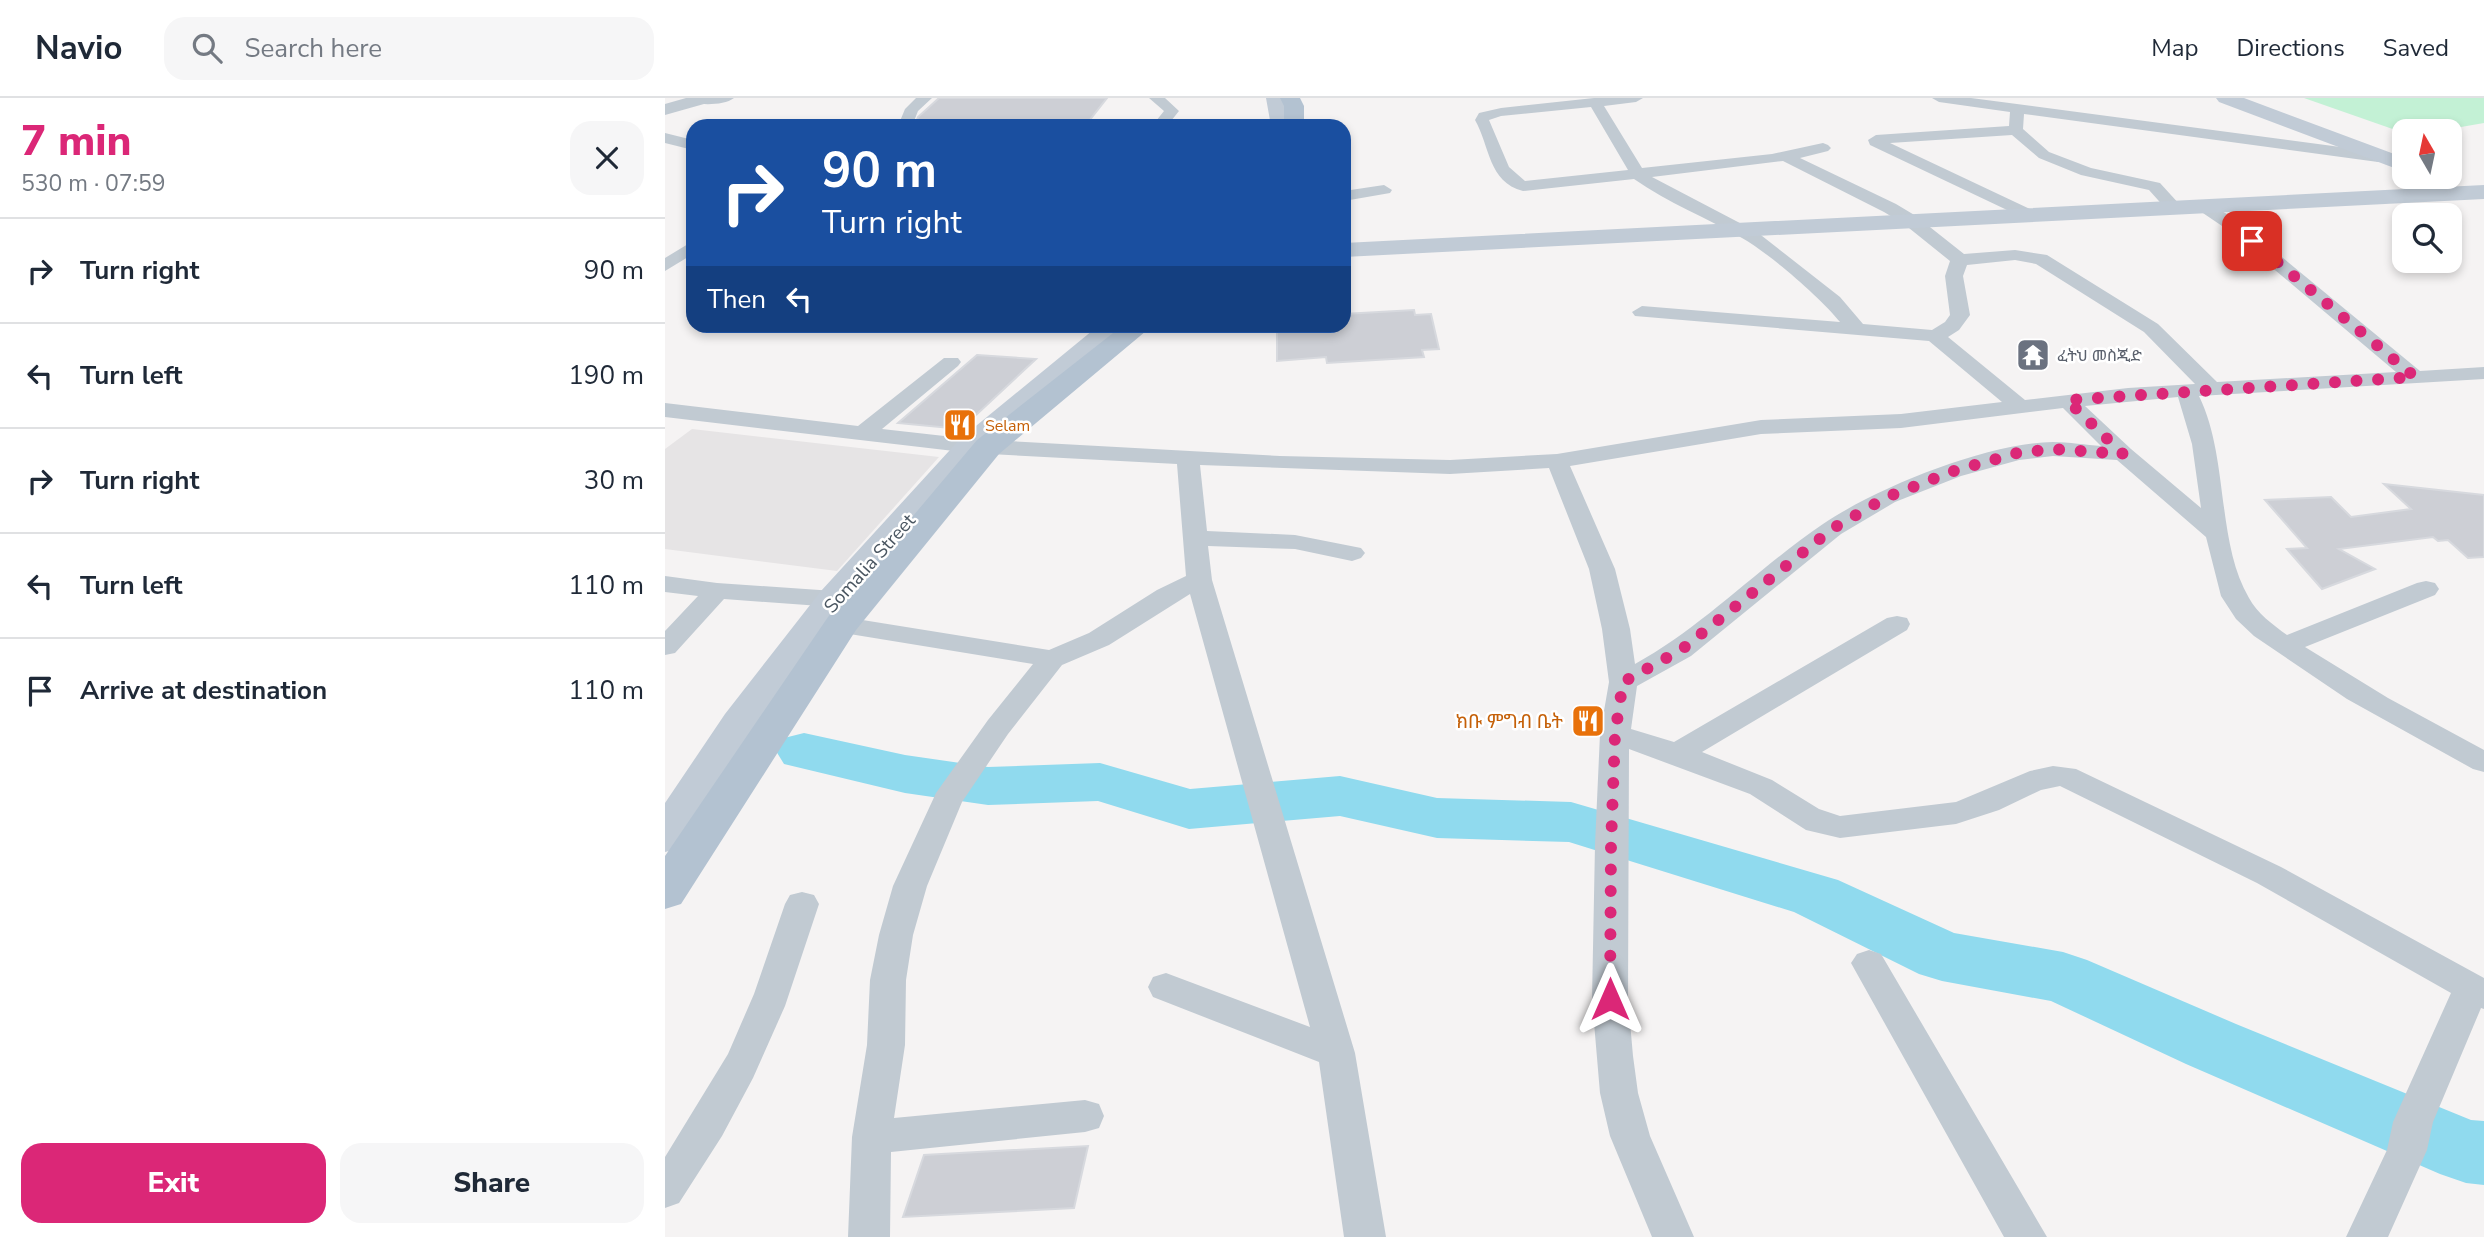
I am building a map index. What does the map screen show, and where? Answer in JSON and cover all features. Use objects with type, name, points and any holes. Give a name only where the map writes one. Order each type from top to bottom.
[{"type":"main road","points":[[1276,98],[1280,119]]},
{"type":"main road","points":[[1290,98],[1294,106],[1294,119]]},
{"type":"main road","points":[[2226,98],[2392,161]]},
{"type":"main road","points":[[2462,189],[2479,195]]},
{"type":"main road","points":[[1351,250],[2173,206],[2479,195]]},
{"type":"main road","points":[[665,892],[831,615],[980,447],[1041,384],[1105,333]]},
{"type":"main road","points":[[980,447],[1129,333]]},
{"type":"main road","name":"Somalia Street","points":[[665,836],[739,723],[831,615]]},
{"type":"street","points":[[670,107],[702,99],[727,98]]},
{"type":"street","points":[[908,119],[912,110],[925,98]]},
{"type":"street","points":[[1156,98],[1172,111],[1165,119]]},
{"type":"street","points":[[1501,98],[1520,110]]},
{"type":"street","points":[[1636,98],[1487,114],[1482,119],[1489,130],[1496,159],[1519,186],[1787,157],[1823,148]]},
{"type":"street","points":[[1939,98],[2378,156]]},
{"type":"street","points":[[1595,102],[1638,174],[1658,188],[1739,229],[1833,301],[1856,328]]},
{"type":"street","points":[[2016,130],[2017,109]]},
{"type":"street","points":[[2026,214],[1875,142],[1881,139],[2016,130],[2045,155],[2087,172],[2153,186],[2173,206]]},
{"type":"street","points":[[665,138],[686,143]]},
{"type":"street","points":[[665,154],[686,146]]},
{"type":"street","points":[[1787,157],[1863,192],[1910,220],[1961,260],[2015,255],[2041,259],[2151,328],[2199,390]]},
{"type":"street","points":[[1351,195],[1384,190]]},
{"type":"street","points":[[2203,205],[2252,241],[2415,377]]},
{"type":"street","points":[[666,266],[686,251]]},
{"type":"street","points":[[1935,337],[1952,326],[1960,315],[1954,276],[1961,260]]},
{"type":"street","points":[[666,266],[686,268]]},
{"type":"street","points":[[1642,312],[1856,328],[1935,337],[2018,405]]},
{"type":"street","points":[[861,435],[951,362]]},
{"type":"street","points":[[665,410],[980,447],[1416,468],[1557,461],[1751,429],[1901,421],[2067,400],[2484,373]]},
{"type":"street","points":[[2199,390],[2194,406],[2217,534],[2230,586],[2237,601],[2256,624],[2284,646],[2399,718],[2484,762]]},
{"type":"street","points":[[2067,400],[2123,454],[2217,534]]},
{"type":"street","points":[[1623,682],[1681,650],[1747,599],[1794,558],[1857,513],[1954,471],[2017,453],[2053,449],[2123,454]]},
{"type":"street","points":[[1188,458],[1199,580],[1336,1053],[1365,1237]]},
{"type":"street","points":[[1557,461],[1602,569],[1616,629],[1623,682],[1615,734],[1610,999],[1619,1093],[1630,1136],[1673,1237]]},
{"type":"street","points":[[1194,538],[1295,542],[1352,553]]},
{"type":"street","points":[[870,1237],[872,1137],[886,1045],[888,980],[896,935],[910,886],[954,789],[1030,683],[1052,659],[1100,639],[1165,596],[1199,580]]},
{"type":"street","points":[[665,584],[716,591],[1052,659]]},
{"type":"street","points":[[2284,646],[2425,589]]},
{"type":"street","points":[[665,647],[716,591]]},
{"type":"street","points":[[1678,753],[1897,624]]},
{"type":"street","points":[[1615,734],[1678,753],[1765,788],[1812,821],[1841,827],[1948,815],[1977,807],[2034,779],[2065,776],[2269,875],[2478,992],[2410,1136],[2367,1237]]},
{"type":"street","points":[[665,1190],[716,1108],[751,1042],[767,1007],[802,904]]},
{"type":"street","points":[[1870,963],[2026,1237]]},
{"type":"street","points":[[1166,987],[1336,1053]]},
{"type":"street","points":[[872,1137],[1084,1116]]},
{"type":"shaded area","points":[[692,429],[939,457],[837,571],[665,549],[665,449]]},
{"type":"green space","points":[[2304,98],[2484,98],[2484,123],[2462,127],[2462,119],[2392,119],[2392,129]]},
{"type":"building","points":[[939,98],[1107,98],[1090,119],[917,119]]},
{"type":"building","points":[[1414,310],[1415,315],[1431,314],[1439,349],[1422,350],[1424,357],[1327,363],[1326,357],[1277,361],[1277,333],[1351,333],[1351,314]]},
{"type":"building","points":[[977,355],[1036,359],[961,429],[898,423]]},
{"type":"building","points":[[2384,484],[2484,495],[2484,557],[2468,558],[2448,540],[2438,541],[2433,537],[2339,549],[2375,569],[2322,589],[2287,549],[2307,548],[2265,500],[2331,497],[2351,517],[2411,509]]},
{"type":"building","points":[[1088,1146],[1074,1208],[903,1217],[924,1155]]},
{"type":"waterway","points":[[804,751],[905,774],[988,786],[1100,782],[1189,809],[1340,796],[1437,818],[1571,822],[1816,896],[1942,956],[2063,978],[2211,1044],[2466,1151],[2484,1153]]},
{"type":"place","name":"ፈትህ መስጂድ","points":[[2033,355]]},
{"type":"place","name":"Selam","points":[[960,425]]},
{"type":"place","name":"ክቡ ምግብ ቤት","points":[[1588,721]]},
{"type":"route","points":[[1610,999],[1615,734],[1623,682],[1681,650],[1832,529],[1887,497],[1954,471],[2017,453],[2053,449],[2123,454],[2067,400],[2415,377],[2252,241]]}]
